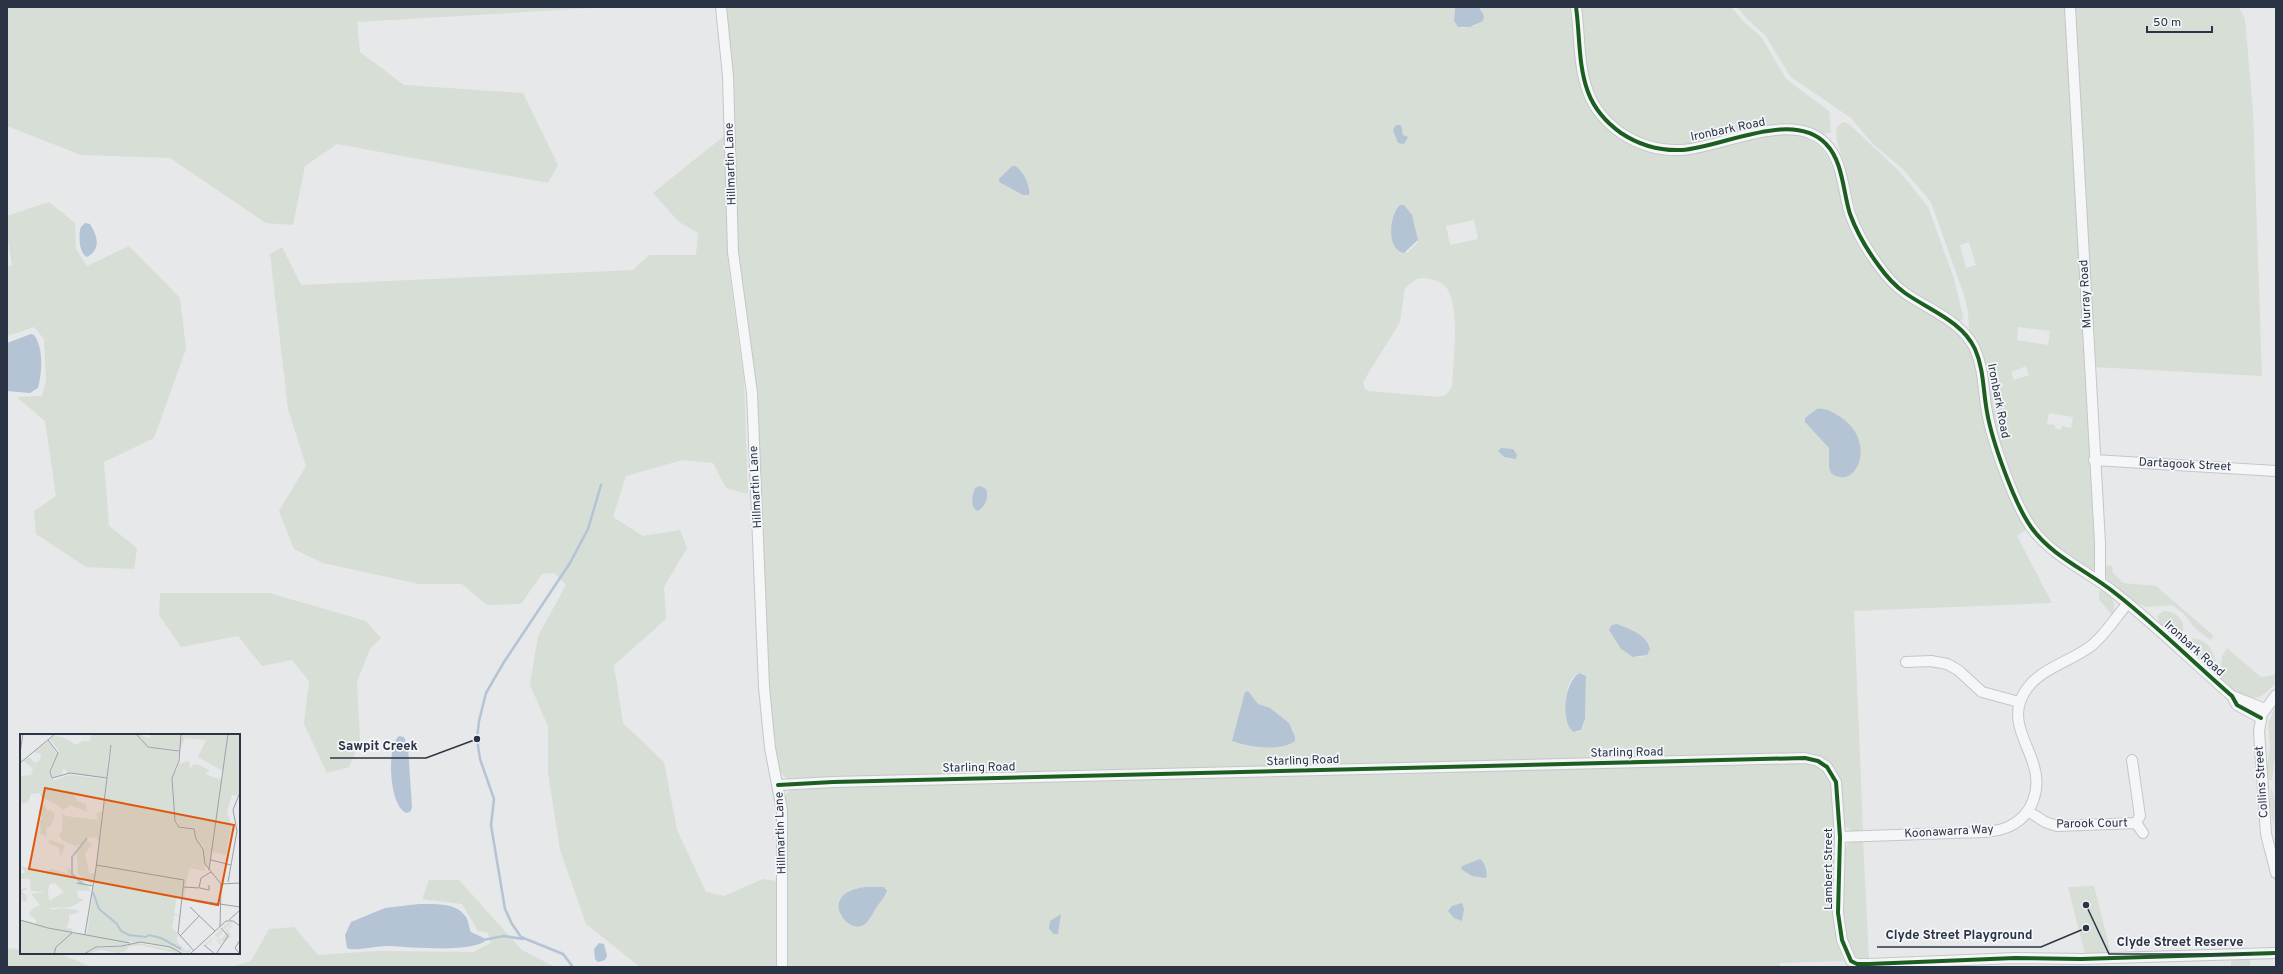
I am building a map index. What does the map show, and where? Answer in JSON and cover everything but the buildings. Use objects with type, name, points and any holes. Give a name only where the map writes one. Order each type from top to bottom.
[{"type":"street","name":"Hillmartin Lane","points":[[722,7],[728,76],[733,252],[752,393],[764,687],[770,748],[778,785],[782,832],[782,967]]},
{"type":"street","name":"Ironbark Road","points":[[1576,7],[1582,70],[1589,94],[1601,115],[1627,137],[1653,147],[1679,150],[1787,129],[1810,133],[1825,142],[1837,163],[1854,224],[1874,259],[1887,277],[1903,292],[1962,331],[1975,350],[1981,368],[1992,434],[2028,523],[2051,548],[2100,580],[2128,603],[2232,696],[2263,714]]},
{"type":"street","name":"Murray Road","points":[[2070,7],[2100,580]]},
{"type":"street","name":"Dartagook Street","points":[[2094,460],[2276,471]]},
{"type":"street","points":[[1906,662],[1931,661],[1947,664],[1958,670],[1982,692],[2019,702],[2033,681],[2095,642],[2128,603]]},
{"type":"street","points":[[2263,714],[2276,695]]},
{"type":"street","name":"Koonawarra Way","points":[[1840,837],[1991,831],[2016,823],[2028,810],[2035,798],[2037,777],[2019,727],[2019,702]]},
{"type":"street","name":"Collins Street","points":[[2263,714],[2260,746],[2266,828],[2276,873]]},
{"type":"street","name":"Starling Road","points":[[778,785],[840,782],[1798,758],[1813,759],[1827,767]]},
{"type":"street","name":"Parook Court","points":[[2132,760],[2140,816],[2136,823]]},
{"type":"street","name":"Lambert Street","points":[[1827,767],[1835,778],[1838,792],[1840,837],[1838,905],[1840,931],[1846,954],[1856,965]]},
{"type":"street","name":"Parook Court","points":[[2028,810],[2045,822],[2057,826],[2136,823]]},
{"type":"street","name":"Parook Court","points":[[2136,823],[2143,833]]},
{"type":"street","points":[[1856,965],[2015,958],[2081,959],[2276,953]]},
{"type":"shaded area","points":[[7,7],[610,7],[357,22],[360,52],[404,85],[523,93],[558,165],[548,183],[337,144],[305,166],[293,225],[266,223],[170,158],[81,155],[7,126]]},
{"type":"shaded area","points":[[725,7],[1455,7],[1454,17],[1456,25],[1462,28],[1476,26],[1482,12],[1479,7],[1571,7],[1574,47],[1585,98],[1600,122],[1621,140],[1646,151],[1677,153],[1710,149],[1764,136],[1784,134],[1803,137],[1814,143],[1823,151],[1834,172],[1849,225],[1858,245],[1870,264],[1885,282],[1898,294],[1952,329],[1969,348],[1975,361],[1986,433],[2027,529],[2017,536],[2052,603],[1854,611],[1863,832],[1851,831],[1844,825],[1838,778],[1835,770],[1821,757],[788,779],[779,769],[774,752],[770,718],[738,259],[735,129]],"holes":[[[1412,215],[1418,242],[1407,253],[1393,240],[1392,222]],[[1474,220],[1478,239],[1450,245],[1446,226]],[[1424,278],[1439,282],[1446,287],[1451,296],[1455,321],[1452,387],[1446,395],[1439,397],[1368,391],[1365,389],[1363,382],[1400,322],[1405,288],[1416,279]],[[1617,624],[1632,630],[1650,647],[1647,655],[1638,657],[1626,652],[1616,642]],[[1583,673],[1586,678],[1585,722],[1579,732],[1574,732],[1566,707],[1568,688],[1573,677],[1577,674]]]},
{"type":"shaded area","points":[[1581,7],[1731,7],[1743,21],[1762,38],[1786,79],[1829,111],[1831,132],[1825,134],[1796,126],[1753,132],[1709,142],[1666,144],[1645,140],[1625,130],[1605,111],[1592,88],[1585,58]]},
{"type":"shaded area","points":[[1737,7],[2066,7],[2096,540],[2095,570],[2089,569],[2048,540],[2034,524],[2024,506],[1996,431],[1969,329],[1968,312],[1964,295],[1931,202],[1902,168],[1872,143],[1851,118],[1791,77],[1765,35],[1747,19]],"holes":[[[1969,242],[1976,265],[1966,268],[1960,245]],[[2018,327],[2050,331],[2048,345],[2017,340]],[[2026,366],[2029,375],[2014,380],[2011,372]],[[2049,413],[2073,417],[2071,428],[2062,426],[2061,430],[2055,428],[2055,425],[2047,424]]]},
{"type":"shaded area","points":[[2073,7],[2239,7],[2245,19],[2253,112],[2262,376],[2093,367]]},
{"type":"shaded area","points":[[1843,122],[1849,124],[1899,171],[1928,207],[1954,279],[1963,316],[1962,321],[1954,319],[1904,285],[1891,274],[1871,248],[1853,203],[1845,165],[1838,144],[1836,133],[1837,127]]},
{"type":"shaded area","points":[[724,136],[728,262],[744,382],[748,494],[726,488],[713,463],[682,460],[626,476],[613,517],[643,536],[680,530],[687,548],[664,587],[666,619],[614,665],[623,723],[664,762],[677,830],[706,892],[724,896],[763,879],[777,881],[776,967],[640,967],[586,924],[560,850],[548,772],[548,726],[530,685],[538,636],[566,585],[555,573],[542,574],[521,604],[487,605],[462,584],[419,584],[323,563],[294,549],[279,511],[306,466],[288,409],[270,254],[282,247],[301,285],[633,270],[649,255],[696,255],[698,233],[679,222],[653,193]]},
{"type":"shaded area","points":[[49,202],[75,223],[76,249],[87,266],[129,246],[180,298],[186,349],[154,438],[104,462],[109,526],[137,548],[134,569],[86,567],[36,534],[34,511],[56,496],[45,421],[17,397],[42,396],[46,381],[44,339],[34,327],[7,336],[7,266],[12,266],[7,234],[7,216]]},
{"type":"shaded area","points":[[2103,565],[2112,566],[2113,573],[2123,583],[2156,586],[2214,636],[2210,640],[2195,628],[2183,613],[2172,605],[2147,607],[2136,603],[2107,580]]},
{"type":"shaded area","points":[[2102,589],[2113,600],[2114,611],[2112,615],[2099,599],[2099,592]]},
{"type":"shaded area","points":[[160,593],[269,593],[366,621],[381,638],[370,649],[357,682],[360,742],[349,767],[327,773],[304,724],[309,681],[292,660],[262,666],[238,636],[181,647],[159,615]]},
{"type":"shaded area","points":[[2164,611],[2173,613],[2180,618],[2183,626],[2181,635],[2174,636],[2162,627],[2157,616]]},
{"type":"shaded area","points":[[2192,639],[2203,641],[2211,649],[2215,659],[2214,670],[2211,671],[2190,652],[2188,644]]},
{"type":"shaded area","points":[[2227,648],[2261,677],[2276,675],[2276,683],[2263,695],[2256,698],[2245,696],[2233,689],[2220,677],[2222,656]]},
{"type":"shaded area","points":[[2276,705],[2275,758],[2272,780],[2269,780],[2266,772],[2270,747],[2268,723]]},
{"type":"shaded area","points":[[1795,762],[1806,763],[1817,766],[1823,770],[1829,781],[1833,799],[1837,845],[1836,929],[1838,946],[1844,961],[1780,963],[1780,967],[785,967],[784,796],[793,788]],"holes":[[[865,887],[887,888],[869,920],[856,926],[849,923],[840,915],[849,890]]]},
{"type":"shaded area","points":[[2271,787],[2275,801],[2274,828],[2270,806]]},
{"type":"shaded area","points":[[1863,840],[1869,960],[1854,958],[1844,933],[1841,905],[1844,848],[1850,842]]},
{"type":"shaded area","points":[[429,880],[459,880],[522,950],[555,967],[232,967],[251,961],[269,929],[294,927],[318,955],[376,951],[473,952],[491,943],[488,933],[478,931],[462,904],[422,899]]},
{"type":"shaded area","points":[[2094,886],[2111,953],[2085,954],[2068,887]]},
{"type":"shaded area","points":[[7,948],[20,949],[20,954],[60,954],[92,967],[7,967]]},
{"type":"shaded area","points":[[2250,958],[2250,967],[2231,967],[2231,959]]},
{"type":"water","points":[[1455,7],[1479,7],[1484,16],[1483,21],[1470,27],[1458,27],[1454,21]]},
{"type":"water","points":[[1396,125],[1401,125],[1403,135],[1408,137],[1404,144],[1398,143],[1393,130]]},
{"type":"water","points":[[1012,166],[1015,166],[1021,171],[1028,183],[1029,195],[1023,195],[999,182],[999,179]]},
{"type":"water","points":[[1400,205],[1404,205],[1412,215],[1418,240],[1404,253],[1394,246],[1391,232],[1393,216]]},
{"type":"water","points":[[85,223],[90,224],[97,242],[94,250],[87,257],[82,252],[79,239],[81,227]]},
{"type":"water","points":[[31,334],[34,335],[37,340],[41,354],[41,368],[38,388],[30,393],[7,391],[7,343]]},
{"type":"water","points":[[1817,409],[1828,410],[1837,415],[1850,425],[1858,437],[1861,449],[1860,460],[1855,470],[1849,476],[1840,477],[1831,473],[1829,467],[1829,448],[1805,422],[1805,418]]},
{"type":"water","points":[[1501,448],[1513,449],[1517,455],[1516,459],[1504,457],[1498,451]]},
{"type":"water","points":[[980,486],[986,489],[987,498],[983,507],[977,511],[973,507],[972,498],[975,488]]},
{"type":"water","points":[[1617,624],[1642,636],[1650,649],[1647,655],[1633,657],[1621,649],[1609,630],[1612,625]]},
{"type":"water","points":[[1580,673],[1586,676],[1585,719],[1581,730],[1574,732],[1567,720],[1566,702],[1570,684]]},
{"type":"water","points":[[1248,691],[1258,704],[1270,708],[1289,723],[1295,737],[1295,741],[1281,746],[1255,747],[1232,741],[1245,692]]},
{"type":"water","points":[[399,736],[404,737],[408,747],[412,807],[411,811],[407,813],[401,809],[396,800],[391,776],[392,752],[395,742]]},
{"type":"water","points":[[1480,859],[1486,868],[1486,878],[1472,876],[1461,869],[1462,866]]},
{"type":"water","points":[[865,887],[884,887],[887,890],[884,897],[865,924],[858,926],[851,925],[844,920],[840,913],[839,905],[842,897],[850,891]]},
{"type":"water","points":[[1462,903],[1464,909],[1462,921],[1454,918],[1448,911],[1452,906]]},
{"type":"water","points":[[419,904],[445,905],[457,909],[466,917],[471,932],[484,938],[485,941],[477,945],[454,948],[385,946],[355,949],[347,948],[345,935],[351,922],[385,908]]},
{"type":"water","points":[[1061,914],[1058,934],[1054,934],[1049,929],[1050,921]]},
{"type":"water","points":[[599,943],[604,944],[607,956],[605,960],[598,962],[595,959],[594,949]]},
{"type":"waterway","points":[[573,967],[563,954],[521,937],[512,924],[505,909],[491,825],[494,799],[480,759],[477,739],[479,721],[486,693],[504,662],[570,563],[588,529],[601,485]]},
{"type":"waterway","points":[[483,940],[504,936],[523,939]]},
{"type":"cycle path","points":[[1576,7],[1582,71],[1588,92],[1597,109],[1606,120],[1621,133],[1635,141],[1658,148],[1682,150],[1757,133],[1777,130],[1795,130],[1812,134],[1826,144],[1836,159],[1842,177],[1850,214],[1856,228],[1866,248],[1887,277],[1905,293],[1953,323],[1969,339],[1975,349],[1980,364],[1987,412],[2004,471],[2024,516],[2031,527],[2039,537],[2059,555],[2104,585],[2130,605],[2232,696],[2237,705],[2261,718]]},
{"type":"cycle path","points":[[778,785],[833,782],[1805,758],[1818,761],[1827,767],[1836,782],[1840,837],[1838,913],[1842,940],[1851,961],[1857,964],[2015,958],[2081,959],[2276,953]]},
{"type":"place","name":"Sawpit Creek","points":[[477,739]]},
{"type":"place","name":"Clyde Street Reserve","points":[[2086,905]]},
{"type":"place","name":"Clyde Street Playground","points":[[2086,928]]}]
